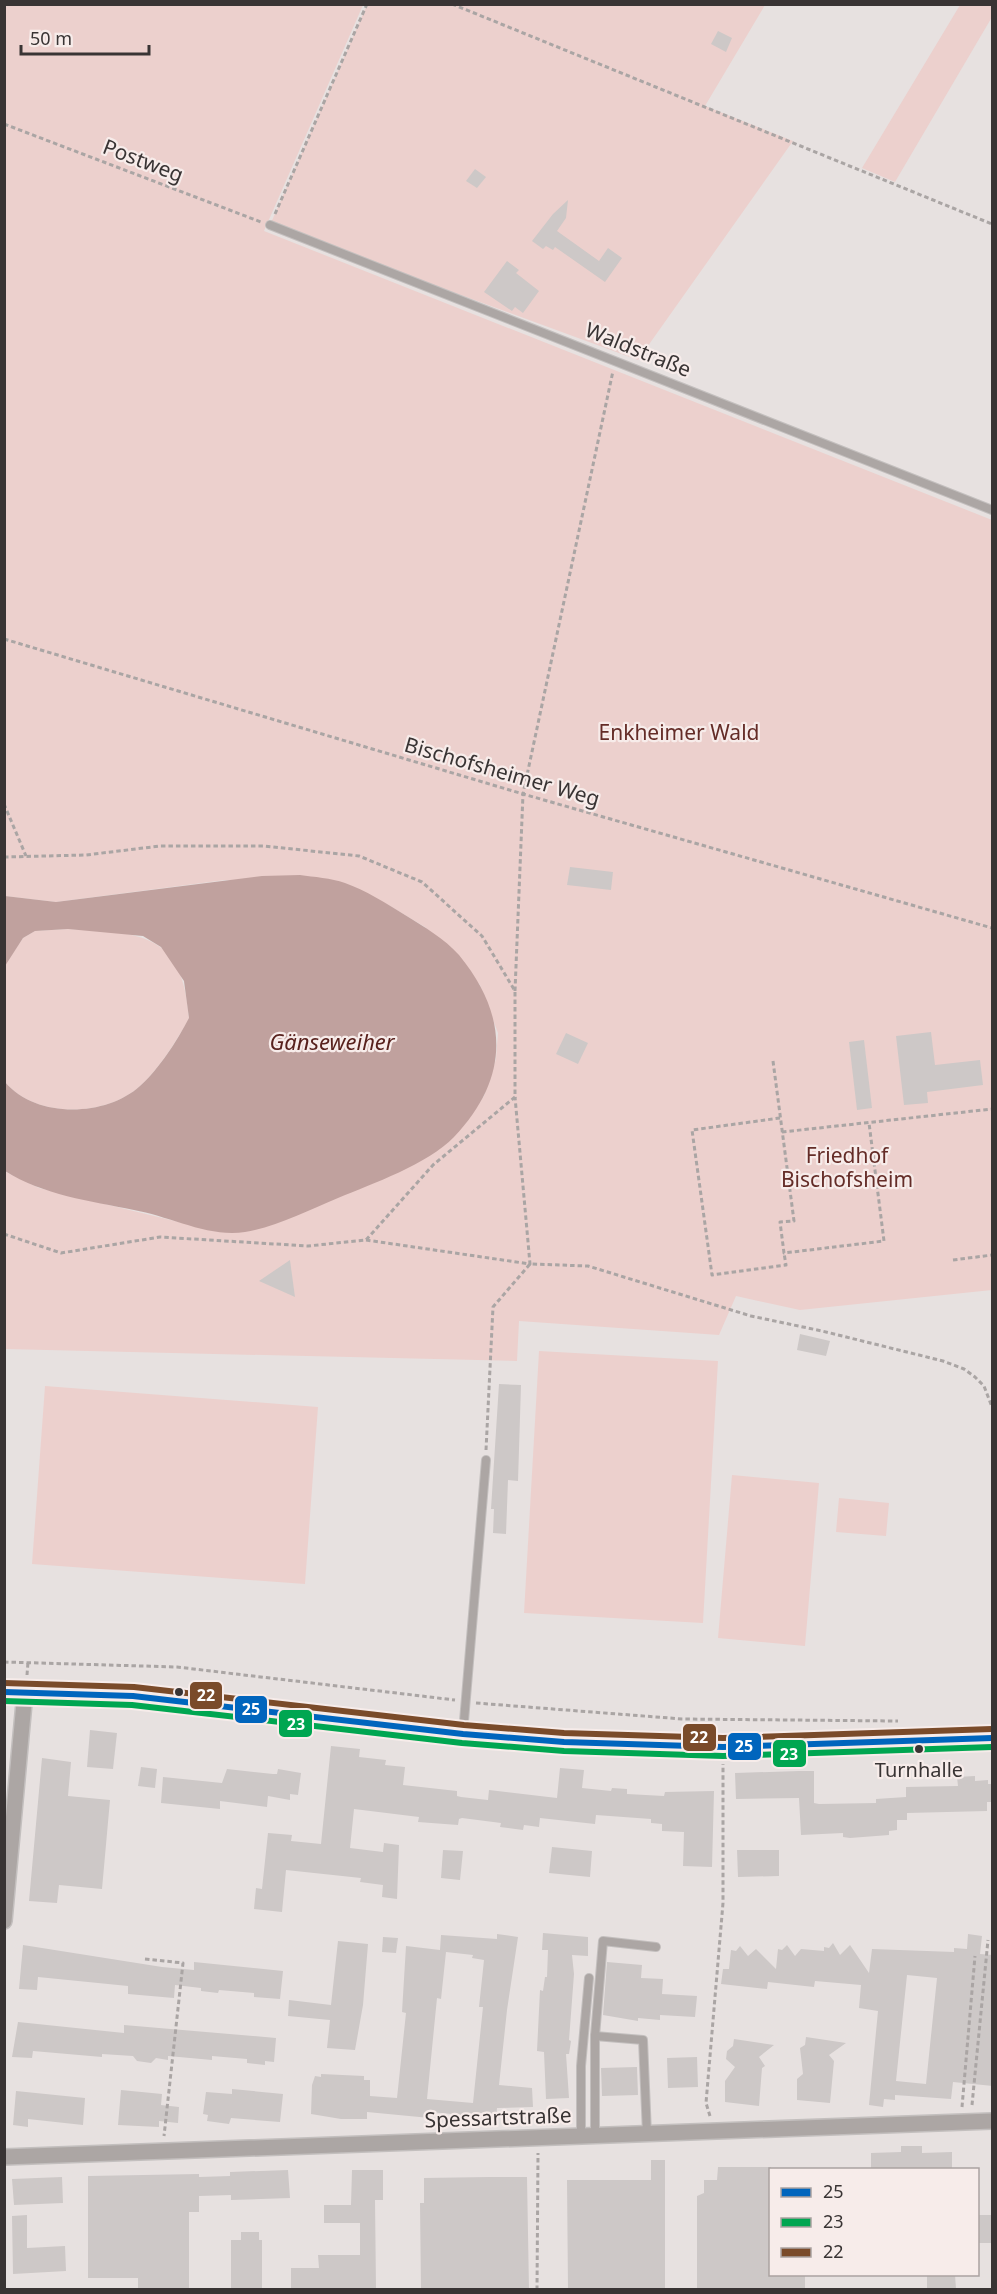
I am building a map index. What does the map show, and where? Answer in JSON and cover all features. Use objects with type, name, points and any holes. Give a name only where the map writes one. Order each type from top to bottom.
[{"type":"street","points":[[4,1921],[15,1692],[133,1696],[210,1703],[463,1734],[564,1743],[723,1747],[993,1738]]},
{"type":"street","name":"Spessartstraße","points":[[4,2157],[993,2121]]},
{"type":"lane","name":"Waldstraße","points":[[270,225],[993,510]]},
{"type":"lane","points":[[463,1734],[486,1460]]},
{"type":"lane","points":[[588,2136],[603,1941],[656,1947]]},
{"type":"lane","points":[[588,2136],[581,2066],[589,1978]]},
{"type":"lane","points":[[595,2036],[643,2040],[647,2134]]},
{"type":"path","points":[[270,225],[367,4]]},
{"type":"path","points":[[452,4],[993,224]]},
{"type":"path","name":"Postweg","points":[[4,124],[270,225]]},
{"type":"path","points":[[486,1460],[493,1307],[530,1264],[514,1097],[514,991],[523,794],[615,361]]},
{"type":"path","name":"Bischofsheimer Weg","points":[[4,639],[523,794],[993,928]]},
{"type":"path","points":[[4,804],[26,856]]},
{"type":"path","points":[[4,857],[86,855],[160,846],[264,846],[359,856],[422,882],[482,936],[514,991]]},
{"type":"path","points":[[773,1061],[781,1118],[794,1221],[780,1222],[786,1265],[712,1275],[692,1130],[781,1118]]},
{"type":"path","points":[[366,1240],[433,1165],[514,1097]]},
{"type":"path","points":[[782,1132],[993,1109]]},
{"type":"path","points":[[784,1253],[884,1240],[868,1123]]},
{"type":"path","points":[[4,1234],[62,1253],[160,1237],[308,1246],[366,1240],[530,1264],[588,1266],[751,1316],[943,1361],[964,1369],[975,1377],[984,1386],[993,1407]]},
{"type":"path","points":[[953,1260],[993,1255]]},
{"type":"path","points":[[4,1662],[177,1667],[467,1702],[682,1719],[905,1720]]},
{"type":"path","points":[[716,2131],[706,2103],[723,1903],[723,1747]]},
{"type":"path","points":[[966,2122],[988,1940]]},
{"type":"path","points":[[966,2122],[975,1956]]},
{"type":"path","points":[[145,1959],[183,1963],[162,2152]]},
{"type":"path","points":[[537,2289],[538,2139]]},
{"type":"green space","name":"Enkheimer Wald","points":[[5,5],[363,5],[264,231],[992,520],[992,1290],[800,1310],[736,1296],[719,1335],[519,1321],[517,1361],[5,1349],[4,1171],[39,1188],[220,1232],[465,1124],[484,1096],[496,1059],[498,1033],[480,985],[425,927],[344,883],[225,880],[56,902],[5,896]]},
{"type":"green space","points":[[367,5],[765,5],[705,106],[793,141],[638,360],[270,225]]},
{"type":"green space","points":[[960,5],[992,5],[992,17],[895,182],[862,168]]},
{"type":"green space","points":[[68,929],[137,936],[154,943],[167,953],[178,969],[185,990],[189,1019],[160,1063],[140,1086],[109,1104],[71,1110],[34,1103],[18,1094],[5,1082],[4,966],[23,938],[35,931]]},
{"type":"green space","points":[[539,1351],[718,1361],[703,1623],[524,1613]]},
{"type":"green space","points":[[45,1386],[318,1407],[305,1584],[32,1564]]},
{"type":"green space","points":[[732,1475],[819,1483],[805,1646],[718,1638]]},
{"type":"green space","points":[[839,1498],[889,1503],[886,1536],[836,1532]]},
{"type":"water","name":"Gänseweiher","points":[[300,875],[345,883],[383,901],[447,944],[459,955],[476,978],[487,1001],[494,1025],[496,1048],[493,1070],[485,1093],[472,1115],[454,1137],[430,1156],[399,1172],[292,1218],[245,1232],[217,1232],[147,1213],[51,1192],[5,1171],[5,1082],[18,1094],[34,1103],[52,1108],[71,1110],[109,1104],[126,1096],[147,1079],[167,1054],[189,1018],[184,981],[161,947],[143,936],[68,929],[35,931],[23,938],[5,966],[5,896],[56,902],[262,876]]},
{"type":"building","points":[[718,31],[732,38],[726,52],[711,44]]},
{"type":"building","points":[[475,169],[486,177],[477,188],[466,181]]},
{"type":"building","points":[[568,200],[566,218],[557,231],[599,261],[608,248],[622,258],[605,282],[555,247],[553,250],[546,246],[543,249],[532,241],[553,214]]},
{"type":"building","points":[[507,261],[519,270],[516,273],[539,291],[523,313],[515,307],[512,311],[484,292]]},
{"type":"building","points":[[570,867],[613,872],[611,890],[567,885]]},
{"type":"building","points":[[931,1032],[935,1065],[980,1060],[983,1085],[927,1092],[928,1103],[904,1105],[896,1036]]},
{"type":"building","points":[[566,1033],[588,1043],[578,1064],[556,1054]]},
{"type":"building","points":[[864,1040],[872,1108],[857,1110],[849,1042]]},
{"type":"building","points":[[290,1260],[295,1297],[259,1281]]},
{"type":"building","points":[[800,1334],[830,1341],[826,1356],[797,1350]]},
{"type":"building","points":[[499,1384],[521,1385],[518,1481],[508,1480],[506,1534],[493,1533],[494,1509],[491,1509]]},
{"type":"building","points":[[90,1730],[117,1733],[113,1769],[87,1767]]},
{"type":"building","points":[[331,1746],[360,1749],[359,1757],[386,1760],[385,1765],[405,1767],[403,1785],[457,1791],[457,1796],[461,1797],[488,1800],[489,1790],[557,1798],[560,1768],[584,1770],[582,1788],[611,1791],[612,1788],[627,1789],[627,1794],[664,1796],[665,1792],[714,1791],[712,1867],[683,1866],[684,1832],[662,1831],[662,1824],[651,1823],[651,1819],[596,1815],[595,1824],[540,1818],[539,1827],[524,1825],[523,1830],[500,1827],[501,1823],[462,1818],[459,1819],[458,1825],[418,1822],[419,1817],[354,1809],[350,1848],[383,1852],[384,1843],[399,1845],[397,1899],[382,1897],[383,1885],[360,1882],[361,1878],[286,1870],[282,1912],[254,1909],[256,1888],[262,1889],[268,1833],[292,1835],[291,1841],[321,1844]]},
{"type":"building","points":[[42,1758],[71,1762],[68,1796],[110,1800],[102,1889],[59,1885],[57,1903],[29,1901]]},
{"type":"building","points":[[141,1767],[157,1769],[155,1788],[138,1786]]},
{"type":"building","points":[[227,1769],[277,1774],[278,1769],[301,1773],[298,1795],[290,1794],[290,1800],[268,1796],[267,1807],[220,1801],[220,1809],[161,1803],[163,1777],[222,1783]]},
{"type":"building","points":[[814,1771],[814,1803],[819,1804],[876,1803],[876,1799],[906,1797],[906,1787],[958,1786],[957,1777],[975,1776],[975,1781],[988,1780],[988,1784],[993,1784],[993,1802],[987,1802],[987,1811],[907,1813],[907,1820],[897,1820],[897,1830],[889,1831],[889,1835],[850,1838],[843,1837],[843,1833],[801,1835],[799,1798],[736,1799],[735,1773]]},
{"type":"building","points":[[552,1847],[592,1851],[590,1877],[549,1873]]},
{"type":"building","points":[[443,1850],[463,1851],[460,1880],[441,1878]]},
{"type":"building","points":[[737,1850],[779,1850],[779,1876],[738,1877]]},
{"type":"building","points":[[543,1933],[588,1937],[588,1956],[572,1955],[574,1974],[569,2040],[571,2041],[569,2054],[566,2054],[569,2098],[546,2099],[544,2052],[537,2051],[540,1990],[543,1991],[545,1977],[547,1977],[548,1950],[542,1950]]},
{"type":"building","points":[[497,1934],[518,1937],[499,2085],[532,2088],[533,2107],[497,2108],[496,2118],[430,2112],[430,2118],[367,2112],[367,2119],[341,2119],[311,2114],[312,2085],[315,2076],[321,2077],[321,2074],[364,2076],[364,2080],[370,2080],[370,2096],[397,2098],[406,2013],[402,2012],[406,1946],[440,1950],[441,1935],[497,1939]],"holes":[[[446,1952],[473,1955],[472,1958],[484,1960],[479,2007],[483,2007],[473,2103],[427,2099],[437,1998],[441,1999]]]},
{"type":"building","points":[[968,1934],[982,1936],[980,1954],[993,1955],[993,2086],[953,2082],[951,2099],[895,2095],[895,2100],[884,2099],[883,2107],[869,2105],[878,2011],[859,2008],[861,1985],[815,1981],[814,1987],[768,1982],[767,1989],[721,1984],[723,1969],[729,1969],[731,1950],[736,1951],[740,1946],[748,1956],[756,1949],[776,1969],[778,1949],[782,1950],[787,1945],[795,1956],[801,1949],[824,1951],[824,1947],[829,1948],[833,1943],[840,1955],[850,1945],[869,1973],[872,1949],[954,1952],[954,1948],[967,1949]],"holes":[[[907,1975],[937,1978],[926,2084],[896,2081]]]},
{"type":"building","points":[[383,1937],[398,1938],[396,1953],[382,1952]]},
{"type":"building","points":[[338,1941],[368,1944],[363,2005],[355,2050],[327,2048],[330,2020],[288,2016],[289,2000],[331,2005]]},
{"type":"building","points":[[23,1945],[162,1967],[194,1970],[194,1962],[283,1971],[280,1999],[254,1997],[254,1993],[201,1991],[201,1988],[175,1985],[174,1998],[128,1994],[128,1986],[38,1977],[37,1990],[19,1989]]},
{"type":"building","points":[[607,1962],[642,1965],[641,1978],[663,1979],[662,1994],[697,1996],[695,2017],[660,2015],[660,2020],[638,2018],[638,2021],[603,2015]]},
{"type":"building","points":[[18,2022],[124,2033],[124,2025],[276,2038],[274,2062],[265,2061],[265,2065],[247,2063],[247,2059],[212,2056],[212,2060],[168,2056],[168,2060],[156,2058],[151,2063],[137,2061],[133,2056],[102,2054],[102,2057],[33,2051],[32,2058],[12,2057]]},
{"type":"building","points":[[806,2037],[846,2043],[829,2055],[834,2061],[830,2103],[797,2100],[797,2079],[803,2074],[800,2048],[805,2045]]},
{"type":"building","points":[[734,2039],[774,2045],[759,2057],[765,2066],[762,2068],[759,2106],[725,2102],[725,2081],[735,2067],[726,2059],[727,2051],[733,2046]]},
{"type":"building","points":[[697,2057],[698,2087],[668,2088],[667,2058]]},
{"type":"building","points":[[637,2067],[638,2095],[602,2096],[601,2068]]},
{"type":"building","points":[[232,2089],[283,2094],[280,2122],[231,2118],[229,2124],[207,2121],[208,2115],[203,2114],[206,2092],[232,2094]]},
{"type":"building","points":[[121,2090],[162,2094],[161,2105],[179,2107],[178,2123],[159,2121],[159,2127],[118,2125]]},
{"type":"building","points":[[16,2091],[85,2098],[83,2125],[28,2119],[28,2127],[13,2125]]},
{"type":"building","points":[[901,2146],[922,2146],[922,2153],[952,2152],[952,2168],[871,2168],[871,2153],[901,2152]]},
{"type":"building","points":[[651,2160],[665,2160],[665,2289],[568,2289],[567,2180],[651,2180]]},
{"type":"building","points":[[718,2167],[771,2167],[769,2168],[769,2276],[805,2276],[805,2289],[697,2289],[697,2196],[704,2193],[704,2180],[717,2180]]},
{"type":"building","points":[[288,2170],[290,2198],[231,2200],[231,2195],[199,2196],[199,2212],[189,2212],[189,2289],[138,2289],[138,2278],[88,2278],[88,2176],[199,2174],[199,2177],[230,2176],[230,2172]]},
{"type":"building","points":[[352,2170],[383,2170],[383,2200],[375,2200],[376,2289],[291,2289],[291,2268],[319,2268],[318,2255],[360,2255],[360,2223],[324,2223],[324,2205],[351,2205]]},
{"type":"building","points":[[62,2177],[63,2203],[14,2205],[12,2179]]},
{"type":"building","points":[[527,2177],[529,2289],[421,2289],[420,2203],[424,2203],[424,2178]]},
{"type":"building","points":[[27,2215],[27,2248],[65,2246],[66,2271],[13,2274],[12,2216]]},
{"type":"building","points":[[979,2215],[993,2215],[993,2243],[979,2243]]},
{"type":"building","points":[[241,2232],[259,2232],[259,2240],[262,2240],[262,2289],[231,2289],[231,2240],[241,2240]]},
{"type":"building","points":[[927,2276],[955,2276],[956,2289],[927,2289]]},
{"type":"transit line","name":"22","points":[[4,1683],[134,1687],[464,1725],[564,1733],[723,1738],[992,1729]]},
{"type":"transit line","name":"25","points":[[4,1692],[133,1696],[463,1734],[564,1742],[723,1747],[992,1738]]},
{"type":"transit line","name":"23","points":[[4,1701],[132,1705],[462,1743],[564,1751],[723,1756],[992,1747]]},
{"type":"place","name":"Turnhalle","points":[[919,1749]]},
{"type":"park label","name":"Friedhof Bischofsheim","points":[[847,1168]]}]
